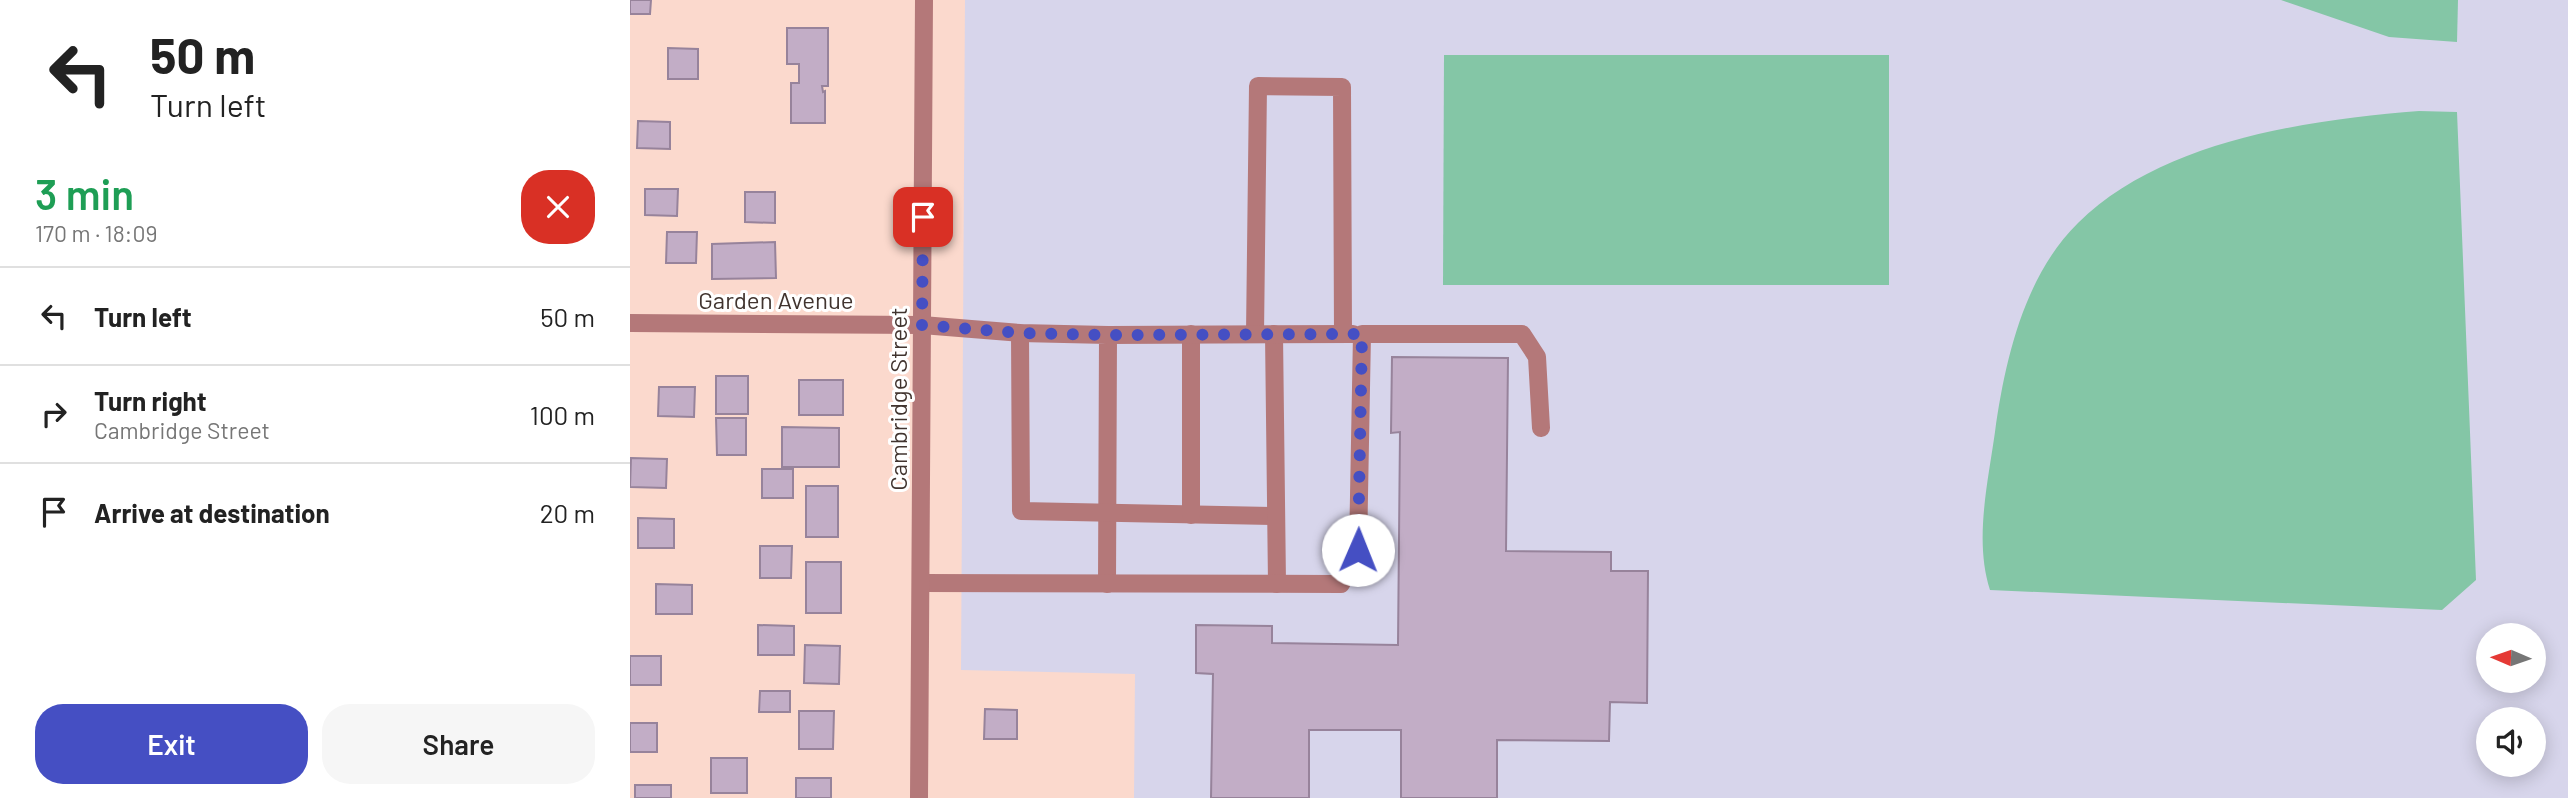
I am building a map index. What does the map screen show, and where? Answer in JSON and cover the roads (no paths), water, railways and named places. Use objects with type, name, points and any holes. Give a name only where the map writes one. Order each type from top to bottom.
[{"type":"street","name":"Cambridge Street","points":[[919,798],[924,0]]},
{"type":"street","points":[[1255,334],[1258,86],[1342,87],[1343,334]]},
{"type":"street","name":"Garden Avenue","points":[[630,323],[922,325],[1020,333],[1108,335],[1522,334],[1537,357],[1541,428]]},
{"type":"street","points":[[1020,333],[1021,511],[1276,516]]},
{"type":"street","points":[[1191,334],[1191,514]]},
{"type":"street","points":[[1274,334],[1277,584]]},
{"type":"street","points":[[921,583],[1342,584],[1358,550],[1362,334]]},
{"type":"street","points":[[1107,584],[1108,335]]}]
